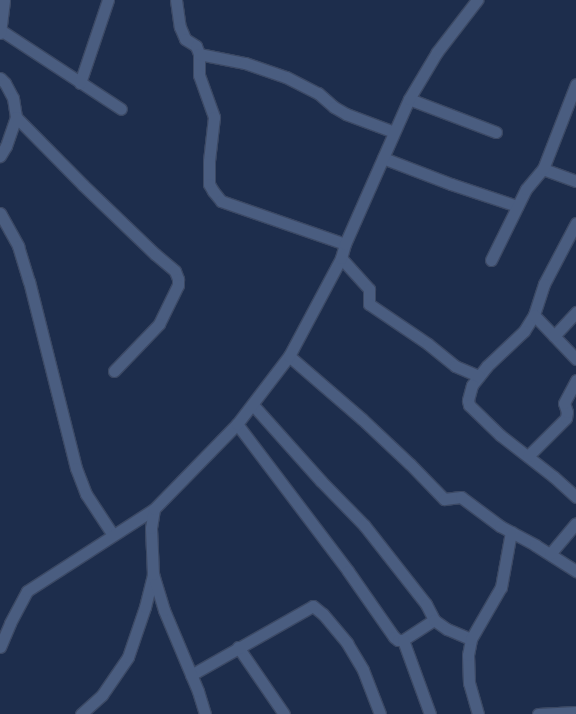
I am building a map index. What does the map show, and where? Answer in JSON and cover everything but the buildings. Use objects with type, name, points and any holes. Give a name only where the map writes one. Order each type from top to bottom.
[{"type":"street","points":[[4,0],[1,32],[121,109]]},
{"type":"street","points":[[80,83],[108,0]]},
{"type":"street","points":[[176,0],[180,27],[185,39],[196,46],[199,54],[199,75],[214,117],[209,161],[209,184],[213,192],[222,201],[345,244]]},
{"type":"street","points":[[0,647],[10,623],[27,591],[154,509],[237,424],[289,356],[341,258],[345,244],[409,99],[437,52],[477,0]]},
{"type":"street","points":[[199,54],[245,63],[286,77],[318,93],[334,107],[346,114],[394,132]]},
{"type":"street","points":[[0,78],[5,83],[13,98],[16,118],[6,146],[0,156]]},
{"type":"street","points":[[491,260],[526,189],[543,169],[576,84]]},
{"type":"street","points":[[409,99],[496,132]]},
{"type":"street","points":[[16,118],[83,185],[175,271],[178,279],[178,285],[159,324],[114,370]]},
{"type":"street","points":[[383,158],[451,184],[517,206]]},
{"type":"street","points":[[543,169],[576,181]]},
{"type":"street","points":[[0,213],[18,246],[29,281],[76,468],[86,494],[113,536]]},
{"type":"street","points":[[576,223],[544,284],[534,316],[524,331],[487,366],[468,394],[469,405],[500,435],[528,456],[576,497]]},
{"type":"street","points":[[341,258],[369,289],[369,304],[428,344],[455,366],[479,376]]},
{"type":"street","points":[[554,336],[576,312]]},
{"type":"street","points":[[534,316],[576,359]]},
{"type":"street","points":[[289,356],[362,419],[410,464],[444,499],[461,497],[500,526],[550,554],[576,571]]},
{"type":"street","points":[[528,456],[566,418],[567,412],[564,403],[576,380]]},
{"type":"street","points":[[253,404],[321,481],[364,524],[426,604],[434,620],[447,629],[471,639]]},
{"type":"street","points":[[237,424],[348,571],[394,637],[398,640],[403,640],[434,620]]},
{"type":"street","points":[[154,509],[151,528],[153,574],[164,610],[191,675],[205,714]]},
{"type":"street","points":[[550,554],[576,523]]},
{"type":"street","points":[[478,714],[469,683],[468,655],[471,639],[501,587],[511,532]]},
{"type":"street","points":[[81,714],[102,695],[128,657],[145,607],[153,574]]},
{"type":"street","points":[[191,675],[238,647],[313,606],[323,614],[347,643],[363,670],[380,714]]},
{"type":"street","points":[[403,640],[430,714]]},
{"type":"street","points":[[238,647],[284,714]]},
{"type":"street","points":[[538,714],[576,712]]}]
